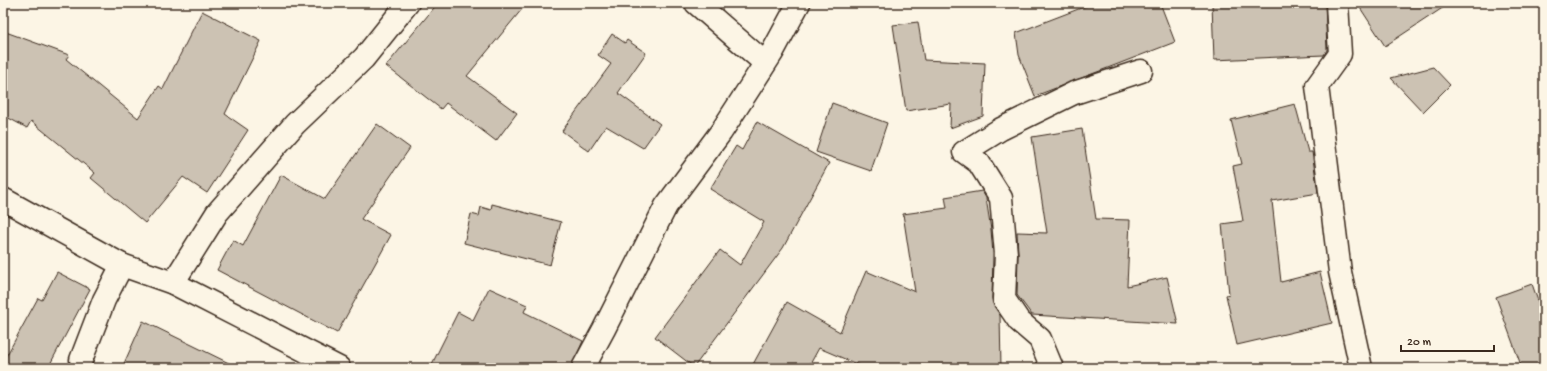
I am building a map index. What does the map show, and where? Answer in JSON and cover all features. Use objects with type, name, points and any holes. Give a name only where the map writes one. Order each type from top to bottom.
[{"type":"street","points":[[173,283],[217,213],[295,124],[364,58],[408,3]]},
{"type":"street","points":[[696,3],[765,63]]},
{"type":"street","points":[[583,368],[604,330],[666,206],[721,132],[765,63],[799,3]]},
{"type":"street","points":[[1337,3],[1340,54],[1317,86],[1340,272],[1361,368]]},
{"type":"street","points":[[1052,368],[1040,339],[1019,321],[1004,299],[1006,254],[1001,198],[979,163],[964,152],[1001,129],[1074,93],[1141,71]]},
{"type":"street","points":[[3,204],[122,265],[173,283],[339,368]]},
{"type":"street","points":[[81,360],[104,300],[122,265]]},
{"type":"building","points":[[438,3],[527,3],[467,76],[517,113],[496,141],[446,103],[441,109],[386,66]]},
{"type":"building","points":[[1094,3],[1160,3],[1175,42],[1035,96],[1019,55],[1016,33]]},
{"type":"building","points":[[1325,3],[1327,50],[1324,55],[1214,60],[1212,4]]},
{"type":"building","points":[[1357,3],[1450,3],[1385,46]]},
{"type":"building","points":[[202,11],[261,41],[225,114],[248,130],[207,193],[183,177],[145,223],[91,178],[95,173],[31,121],[27,128],[3,115],[3,31],[69,55],[66,59],[138,118],[159,86],[163,89]]},
{"type":"building","points":[[918,22],[924,60],[985,63],[983,116],[950,128],[951,104],[906,111],[893,25]]},
{"type":"building","points":[[612,34],[625,43],[627,40],[646,53],[618,93],[660,124],[643,148],[606,126],[589,151],[562,131],[611,64],[598,55]]},
{"type":"building","points":[[1433,67],[1450,85],[1423,112],[1391,78]]},
{"type":"building","points":[[832,103],[887,123],[871,171],[816,152]]},
{"type":"building","points":[[1295,104],[1308,152],[1312,152],[1318,193],[1272,201],[1281,282],[1320,272],[1332,323],[1237,345],[1226,295],[1229,294],[1222,224],[1243,221],[1233,166],[1242,164],[1231,120]]},
{"type":"building","points":[[757,122],[829,163],[783,248],[694,367],[655,337],[720,250],[740,265],[764,222],[710,189],[736,146],[742,150]]},
{"type":"building","points":[[377,124],[410,148],[361,219],[391,235],[337,333],[217,270],[233,240],[243,246],[281,175],[325,199]]},
{"type":"building","points":[[1082,129],[1096,219],[1130,220],[1127,286],[1167,277],[1178,324],[1032,315],[1017,295],[1017,232],[1047,233],[1032,137]]},
{"type":"building","points":[[982,191],[986,198],[991,230],[993,254],[992,298],[994,306],[1000,315],[1001,368],[866,368],[819,348],[808,368],[751,368],[787,302],[840,332],[866,271],[915,292],[903,214],[947,208],[945,197]]},
{"type":"building","points":[[492,204],[561,222],[550,265],[464,243],[471,214],[479,216],[481,207],[491,210]]},
{"type":"building","points":[[57,272],[90,289],[48,368],[3,368],[3,362],[38,298],[42,300]]},
{"type":"building","points":[[1532,284],[1544,318],[1544,368],[1522,368],[1496,297]]},
{"type":"building","points":[[489,288],[527,305],[524,312],[583,341],[571,368],[430,368],[458,312],[473,320]]},
{"type":"building","points":[[143,321],[239,368],[122,368]]}]
